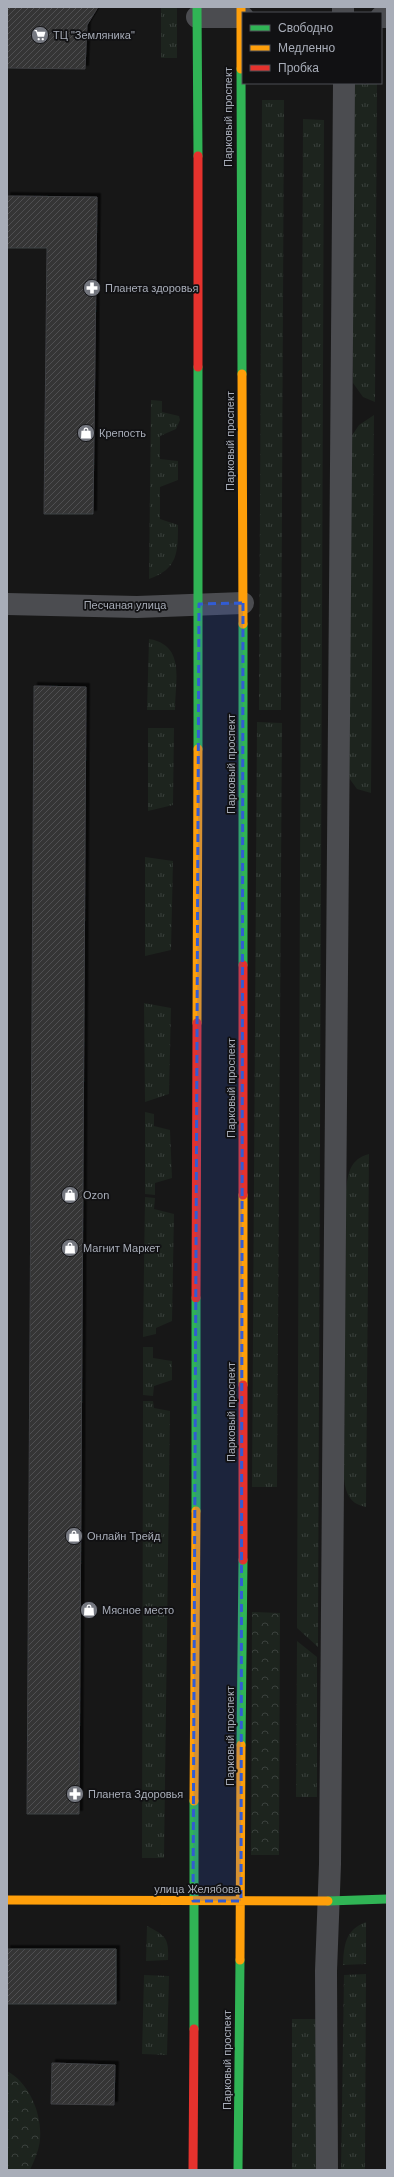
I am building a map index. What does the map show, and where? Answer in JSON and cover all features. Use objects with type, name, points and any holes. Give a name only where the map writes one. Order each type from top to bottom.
[{"type":"main road","points":[[193,2170],[199,604],[197,12]]},
{"type":"main road","name":"Парковый проспект","points":[[238,2170],[241,1901],[243,603],[242,84]]},
{"type":"main road","name":"улица Желябова","points":[[7,1900],[327,1902],[387,1899]]},
{"type":"street","points":[[197,12],[242,14]]},
{"type":"street","points":[[327,2170],[327,1902],[330,1864],[344,84]]},
{"type":"street","name":"Песчаная улица","points":[[7,604],[138,607],[243,603]]},
{"type":"highlighted area","points":[[243,603],[243,1532],[241,1901],[193,1901],[199,604]]},
{"type":"green space","points":[[161,7],[177,7],[177,58],[161,58]]},
{"type":"green space","points":[[353,84],[377,84],[375,402],[363,397],[353,383]]},
{"type":"green space","points":[[262,100],[284,100],[281,710],[259,710]]},
{"type":"green space","points":[[303,119],[324,120],[318,1647],[297,1628]]},
{"type":"green space","points":[[151,400],[162,401],[162,412],[179,416],[180,420],[176,429],[160,436],[160,459],[178,461],[178,480],[160,487],[160,519],[178,525],[178,543],[171,565],[159,575],[149,579]]},
{"type":"green space","points":[[374,415],[371,793],[357,789],[349,778],[349,440],[359,425]]},
{"type":"green space","points":[[149,639],[161,643],[169,649],[173,656],[177,676],[175,710],[147,710]]},
{"type":"green space","points":[[257,722],[282,723],[277,1487],[252,1487]]},
{"type":"green space","points":[[148,728],[174,728],[173,805],[148,811]]},
{"type":"green space","points":[[145,857],[173,861],[171,950],[145,956]]},
{"type":"green space","points":[[144,1003],[171,1008],[169,1094],[145,1102]]},
{"type":"green space","points":[[145,1112],[154,1114],[154,1126],[170,1130],[172,1178],[155,1183],[155,1195],[145,1194]]},
{"type":"green space","points":[[369,1154],[366,1507],[361,1506],[350,1498],[344,1479],[346,1190],[349,1172],[354,1163],[363,1156]]},
{"type":"green space","points":[[145,1197],[155,1198],[154,1209],[174,1214],[172,1321],[156,1328],[156,1334],[143,1337]]},
{"type":"green space","points":[[143,1347],[153,1347],[153,1358],[172,1361],[172,1380],[154,1386],[153,1396],[143,1395]]},
{"type":"green space","points":[[143,1401],[153,1401],[154,1408],[170,1411],[164,1858],[142,1858]]},
{"type":"green space","points":[[252,1612],[280,1613],[279,1855],[251,1855]]},
{"type":"green space","points":[[297,1641],[317,1657],[317,1797],[296,1797]]},
{"type":"green space","points":[[366,1922],[366,1964],[343,1965],[347,1939],[354,1929]]},
{"type":"green space","points":[[147,1926],[165,1938],[168,1947],[168,1960],[146,1961]]},
{"type":"green space","points":[[366,1974],[365,2170],[341,2170],[344,1975]]},
{"type":"green space","points":[[144,1975],[169,1976],[167,2055],[142,2054]]},
{"type":"green space","points":[[292,2019],[319,2019],[318,2170],[292,2170]]},
{"type":"green space","points":[[7,2071],[24,2085],[35,2105],[38,2117],[40,2139],[37,2153],[30,2170],[7,2170]]},
{"type":"building","name":"ТЦ \"Земляника\"","points":[[7,7],[98,7],[87,25],[85,69],[7,68]]},
{"type":"building","points":[[7,196],[97,197],[93,514],[44,514],[47,248],[7,248]]},
{"type":"building","points":[[34,686],[86,687],[79,1814],[27,1814]]},
{"type":"building","points":[[7,1949],[116,1949],[116,2004],[7,2004]]},
{"type":"building","points":[[52,2063],[115,2065],[114,2105],[51,2104]]},
{"type":"traffic: fast","points":[[197,7],[198,156]]},
{"type":"traffic: fast","points":[[241,69],[242,374]]},
{"type":"traffic: fast","points":[[198,367],[198,749]]},
{"type":"traffic: fast","points":[[243,624],[243,965]]},
{"type":"traffic: fast","points":[[196,1298],[196,1511]]},
{"type":"traffic: fast","points":[[241,1745],[243,1560]]},
{"type":"traffic: fast","points":[[194,1801],[194,2029]]},
{"type":"traffic: fast","points":[[328,1901],[387,1899]]},
{"type":"traffic: fast","points":[[238,2170],[240,1960]]},
{"type":"traffic: slow","points":[[241,7],[241,69]]},
{"type":"traffic: slow","points":[[242,374],[243,624]]},
{"type":"traffic: slow","points":[[197,1023],[198,749]]},
{"type":"traffic: slow","points":[[243,1195],[243,1385]]},
{"type":"traffic: slow","points":[[194,1801],[196,1511]]},
{"type":"traffic: slow","points":[[240,1960],[241,1745]]},
{"type":"traffic: slow","points":[[7,1900],[328,1901]]},
{"type":"traffic: jam","points":[[198,156],[198,367]]},
{"type":"traffic: jam","points":[[243,965],[243,1195]]},
{"type":"traffic: jam","points":[[196,1298],[197,1023]]},
{"type":"traffic: jam","points":[[243,1385],[243,1560]]},
{"type":"traffic: jam","points":[[193,2170],[194,2029]]},
{"type":"place","name":"ТЦ \"Земляника\"","points":[[40,35]]},
{"type":"place","name":"Планета здоровья","points":[[92,288]]},
{"type":"place","name":"Крепость","points":[[86,433]]},
{"type":"place","name":"Ozon","points":[[70,1195]]},
{"type":"place","name":"Магнит Маркет","points":[[70,1248]]},
{"type":"place","name":"Онлайн Трейд","points":[[74,1536]]},
{"type":"place","name":"Мясное место","points":[[89,1610]]},
{"type":"place","name":"Планета Здоровья","points":[[75,1794]]}]
